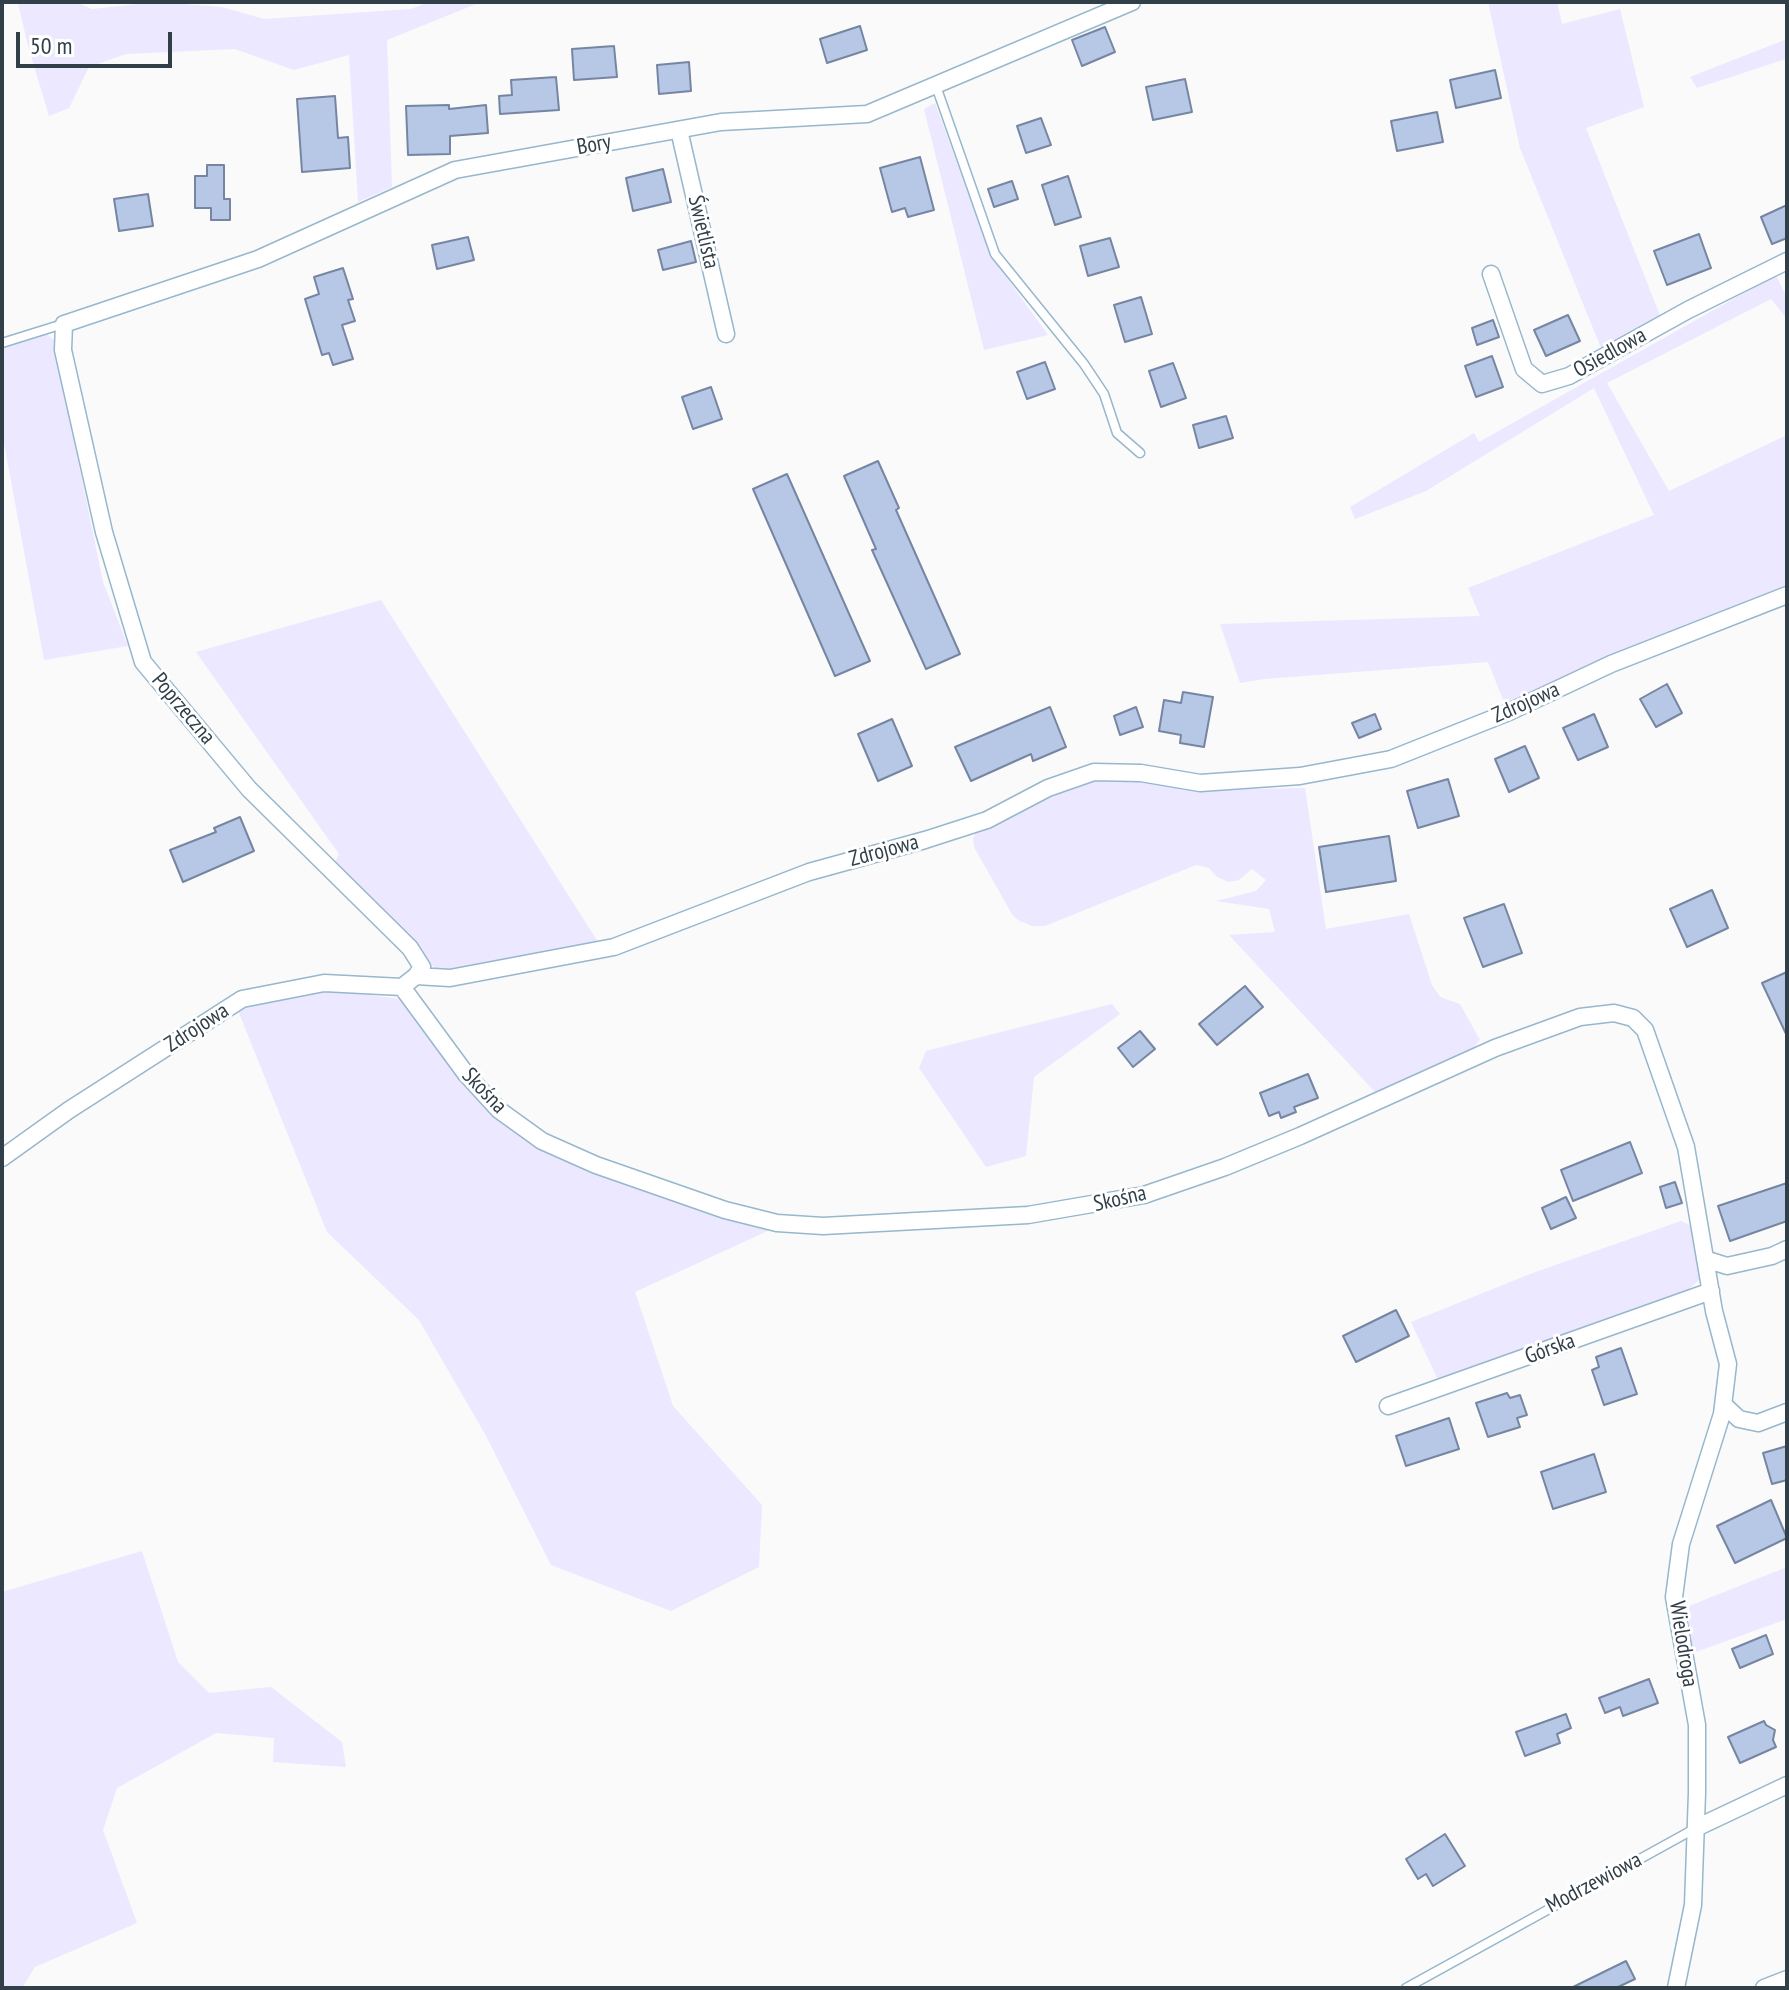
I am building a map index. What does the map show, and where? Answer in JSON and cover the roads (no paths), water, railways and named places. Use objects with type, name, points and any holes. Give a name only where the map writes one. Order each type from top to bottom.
[{"type":"street","name":"Bory","points":[[64,324],[258,259],[455,170],[721,122],[867,114],[1132,2]]},
{"type":"street","name":"Świetlista","points":[[679,130],[726,334]]},
{"type":"street","name":"Osiedlowa","points":[[1491,274],[1524,369],[1542,384],[1569,376],[1688,310],[1787,261]]},
{"type":"street","name":"Poprzeczna","points":[[64,324],[63,350],[104,532],[143,662],[249,789],[410,948],[422,967],[416,976]]},
{"type":"street","name":"Zdrojowa","points":[[416,976],[450,978],[614,947],[809,872],[987,820],[1048,788],[1094,772],[1141,773],[1200,783],[1300,776],[1391,759],[1509,712],[1611,664],[1787,595]]},
{"type":"street","points":[[402,987],[416,976]]},
{"type":"street","name":"Zdrojowa","points":[[2,1158],[69,1110],[242,999],[324,983],[402,987]]},
{"type":"street","name":"Skośna","points":[[402,987],[466,1074],[499,1110],[542,1141],[596,1165],[725,1210],[777,1223],[823,1226],[1028,1215],[1144,1195],[1225,1167],[1300,1136],[1495,1048],[1580,1017],[1614,1013],[1633,1018],[1645,1030],[1660,1070],[1686,1147],[1705,1259]]},
{"type":"street","points":[[1705,1259],[1727,1266],[1772,1256],[1787,1249]]},
{"type":"street","name":"Wielodroga","points":[[1676,1988],[1693,1905],[1697,1725],[1674,1597],[1681,1544],[1724,1405],[1728,1364],[1705,1259]]},
{"type":"street","name":"Górska","points":[[1388,1406],[1711,1291]]},
{"type":"street","points":[[1724,1405],[1739,1419],[1758,1423],[1787,1412]]},
{"type":"street","name":"Modrzewiowa","points":[[1696,1828],[1787,1785]]},
{"type":"street","points":[[1764,1988],[1787,1979]]},
{"type":"lane","points":[[936,86],[995,254],[1084,364],[1104,394],[1117,433],[1140,453]]},
{"type":"lane","points":[[2,343],[64,324]]},
{"type":"lane","name":"Modrzewiowa","points":[[1406,1988],[1696,1828]]}]
